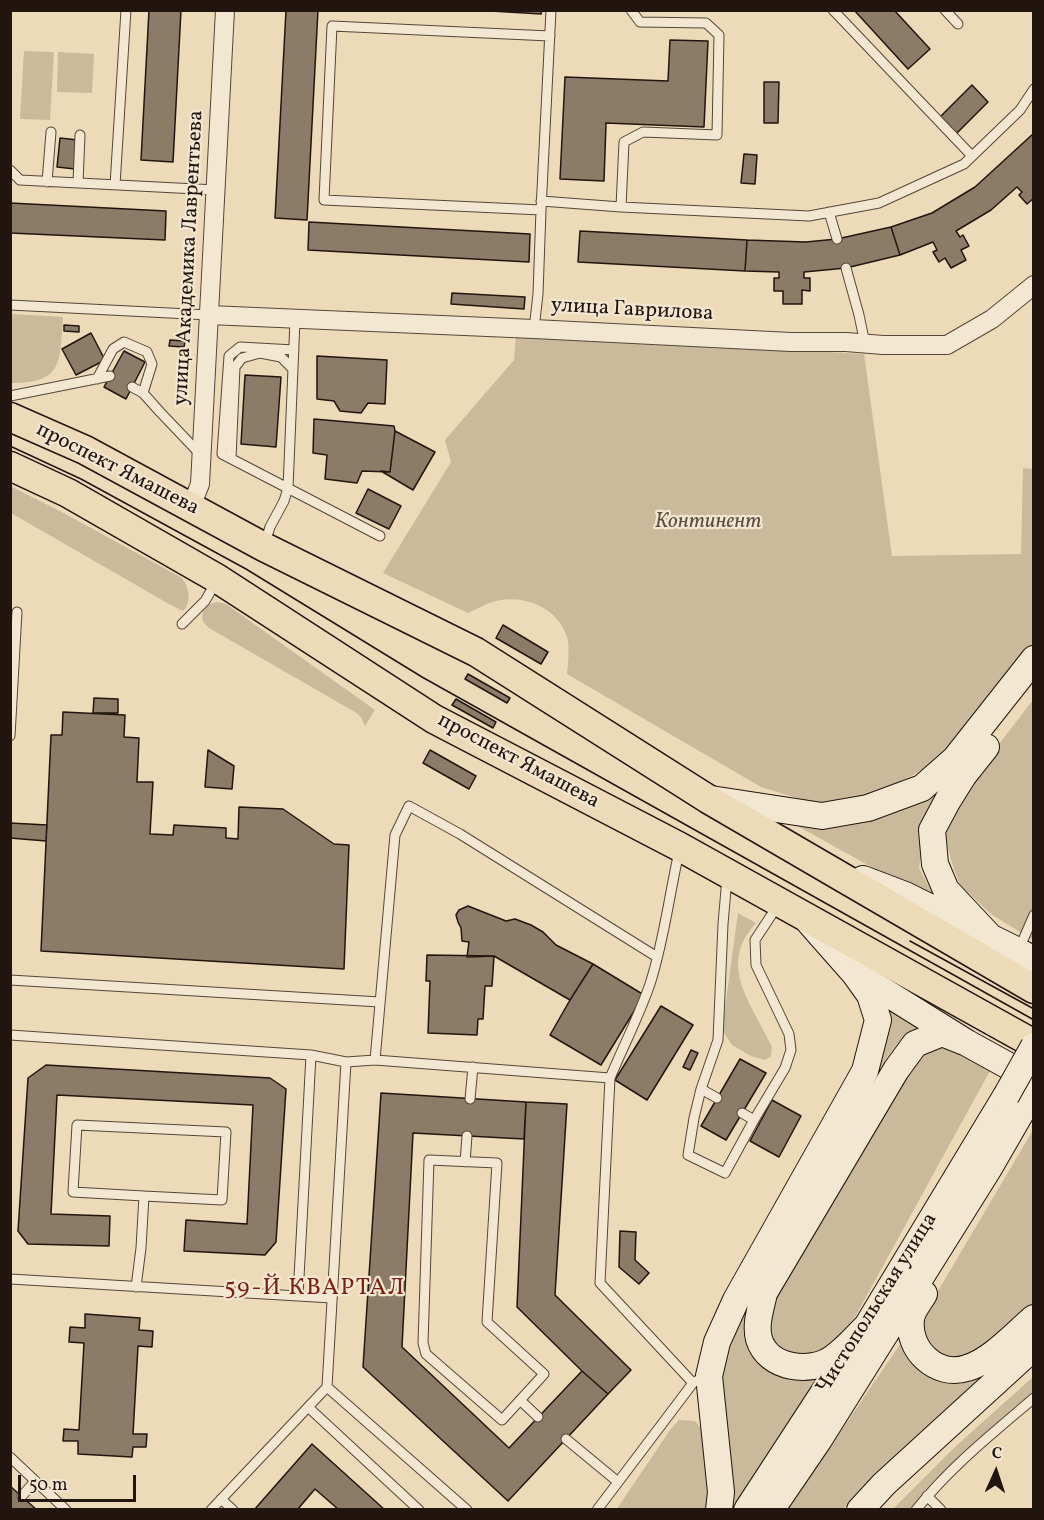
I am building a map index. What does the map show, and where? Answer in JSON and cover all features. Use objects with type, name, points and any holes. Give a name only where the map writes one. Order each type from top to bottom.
[{"type":"main road","name":"проспект Ямашева","points":[[10,417],[85,450],[264,547],[476,652],[708,798],[1034,989]]},
{"type":"main road","name":"проспект Ямашева","points":[[10,466],[68,493],[218,579],[434,719],[728,873],[1034,1045]]},
{"type":"main road","points":[[708,798],[822,816],[868,808],[922,788],[955,759],[1034,659]]},
{"type":"main road","points":[[991,938],[946,890],[935,864],[932,830],[963,776],[1034,687]]},
{"type":"main road","points":[[803,855],[905,895],[1026,956]]},
{"type":"main road","points":[[719,1509],[721,1492],[701,1379],[736,1300],[865,1071],[878,1020],[870,995],[855,974],[804,916]]},
{"type":"main road","points":[[855,974],[967,1043],[1034,1080]]},
{"type":"main road","points":[[867,1326],[833,1358],[813,1366],[800,1367],[784,1363],[768,1355],[759,1339],[758,1321],[764,1293],[896,1070],[915,1044],[942,1033],[967,1043]]},
{"type":"main road","points":[[1021,1097],[1034,1045]]},
{"type":"main road","name":"Чистопольская улица","points":[[747,1509],[1021,1097]]},
{"type":"main road","name":"Чистопольская улица","points":[[771,1509],[818,1441],[989,1168],[1021,1097]]},
{"type":"main road","points":[[989,1168],[911,1317],[912,1335],[917,1349],[938,1368],[966,1369],[989,1357],[1034,1318]]},
{"type":"main road","points":[[860,1509],[884,1484],[1034,1347]]},
{"type":"street","name":"улица Академика Лаврентьева","points":[[191,507],[200,484],[202,456],[225,10]]},
{"type":"street","name":"улица Гаврилова","points":[[209,315],[791,342],[947,345],[992,319],[1034,285]]},
{"type":"lane","points":[[115,185],[126,10]]},
{"type":"lane","points":[[534,329],[538,294],[551,10]]},
{"type":"lane","points":[[621,207],[624,142],[643,132],[717,135],[719,35],[706,23],[640,22],[631,10]]},
{"type":"lane","points":[[833,10],[972,156]]},
{"type":"lane","points":[[945,10],[958,24]]},
{"type":"lane","points":[[550,36],[332,26],[324,200],[621,207],[809,216],[879,203],[964,164],[1020,110],[1034,89]]},
{"type":"lane","points":[[47,182],[51,132]]},
{"type":"lane","points":[[78,183],[80,135]]},
{"type":"lane","points":[[10,170],[20,180],[216,190]]},
{"type":"lane","points":[[829,212],[837,239]]},
{"type":"lane","points":[[846,268],[865,344]]},
{"type":"lane","points":[[10,305],[209,315]]},
{"type":"lane","points":[[264,547],[270,527],[284,501],[288,488],[295,320]]},
{"type":"lane","points":[[97,379],[113,350],[124,342],[147,352],[152,364],[143,393]]},
{"type":"lane","points":[[294,350],[240,347],[229,356],[222,454],[380,536]]},
{"type":"lane","points":[[231,459],[235,367],[242,357],[260,353],[281,357],[293,369]]},
{"type":"lane","points":[[10,396],[110,376]]},
{"type":"lane","points":[[132,387],[143,393],[202,456]]},
{"type":"lane","points":[[182,624],[206,601],[218,579]]},
{"type":"lane","points":[[10,736],[17,612]]},
{"type":"lane","points":[[375,1060],[395,835],[409,806],[460,834],[657,957]]},
{"type":"lane","points":[[597,1509],[701,1379],[600,1283],[610,1078],[649,984],[666,922],[680,847]]},
{"type":"lane","points":[[728,873],[723,924],[718,1040],[701,1089],[688,1155],[725,1173],[785,1068],[791,1050],[789,1034],[756,965],[755,940],[780,902]]},
{"type":"lane","points":[[1026,956],[1034,915]]},
{"type":"lane","points":[[10,980],[380,1002]]},
{"type":"lane","points":[[10,1035],[311,1055],[346,1062],[375,1060],[610,1078]]},
{"type":"lane","points":[[298,1296],[311,1055]]},
{"type":"lane","points":[[211,1509],[327,1387],[346,1062]]},
{"type":"lane","points":[[470,1099],[473,1067]]},
{"type":"lane","points":[[701,1089],[717,1098]]},
{"type":"lane","points":[[742,1113],[754,1120]]},
{"type":"lane","points":[[77,1125],[226,1132],[222,1200],[144,1196],[73,1192],[77,1125]]},
{"type":"lane","points":[[465,1162],[467,1136]]},
{"type":"lane","points":[[429,1160],[465,1162],[497,1163],[487,1322],[544,1374],[502,1420],[426,1354],[423,1343],[429,1160]]},
{"type":"lane","points":[[136,1287],[144,1196]]},
{"type":"lane","points":[[10,1279],[332,1298]]},
{"type":"lane","points":[[327,1387],[466,1509]]},
{"type":"lane","points":[[916,1509],[982,1442],[1034,1398]]},
{"type":"lane","points":[[520,1400],[538,1417]]},
{"type":"lane","points":[[308,1407],[419,1509]]},
{"type":"lane","points":[[566,1439],[618,1482]]},
{"type":"lane","points":[[10,1457],[66,1509]]},
{"type":"lane","points":[[22,1496],[35,1480]]},
{"type":"lane","points":[[927,1496],[941,1509]]},
{"type":"lane","points":[[221,1499],[233,1509]]},
{"type":"green space","points":[[24,51],[54,52],[50,120],[20,119]]},
{"type":"green space","points":[[58,52],[94,54],[92,93],[57,92]]},
{"type":"green space","points":[[11,314],[63,317],[61,346],[56,366],[50,374],[41,379],[11,383]]},
{"type":"green space","name":"Континент","points":[[516,335],[864,354],[892,556],[1021,554],[1023,468],[1033,469],[1033,644],[953,742],[925,768],[874,797],[816,804],[761,787],[567,674],[569,651],[567,637],[562,626],[546,609],[524,600],[512,599],[489,603],[468,613],[383,573],[451,462],[445,440],[514,360]]},
{"type":"green space","points":[[10,486],[182,578],[188,595],[186,607],[183,611],[169,604],[11,513]]},
{"type":"green space","points":[[217,602],[226,604],[375,710],[365,726],[361,717],[355,712],[209,628],[203,622],[203,611],[210,604]]},
{"type":"green space","points":[[1033,670],[1033,681],[950,783],[924,829],[919,868],[938,904],[776,814],[896,807]]},
{"type":"green space","points":[[1033,700],[1033,940],[991,914],[960,885],[944,831],[979,770]]},
{"type":"green space","points":[[738,913],[756,923],[744,939],[739,955],[738,970],[748,1001],[772,1047],[771,1056],[765,1060],[751,1056],[732,1045],[724,1033],[724,1015]]},
{"type":"green space","points":[[885,1000],[928,1023],[905,1036],[883,1064],[750,1300],[747,1314],[747,1331],[752,1347],[768,1367],[787,1375],[825,1374],[734,1510],[734,1482],[722,1404],[721,1363],[728,1334],[745,1297],[873,1071],[882,1036]]},
{"type":"green space","points":[[945,1044],[991,1069],[855,1317],[832,1343],[810,1356],[800,1357],[772,1346],[766,1310],[916,1053]]},
{"type":"green space","points":[[1033,1130],[1033,1304],[997,1335],[965,1355],[948,1356],[933,1351],[926,1346],[922,1318]]},
{"type":"green space","points":[[903,1340],[922,1365],[1008,1355],[843,1509],[787,1510]]},
{"type":"green space","points":[[1033,1377],[1033,1397],[918,1509],[892,1510],[957,1445]]},
{"type":"green space","points":[[679,1420],[695,1421],[705,1433],[712,1509],[616,1510],[670,1430]]},
{"type":"building","points":[[149,10],[181,10],[173,162],[141,160]]},
{"type":"building","points":[[286,10],[318,10],[307,220],[275,218]]},
{"type":"building","points":[[474,10],[542,10],[541,14]]},
{"type":"building","points":[[854,10],[894,10],[930,49],[908,69]]},
{"type":"building","points":[[670,40],[708,41],[704,127],[606,123],[604,181],[560,179],[565,77],[668,81]]},
{"type":"building","points":[[764,82],[779,82],[778,123],[764,123]]},
{"type":"building","points":[[972,85],[988,102],[956,134],[940,117]]},
{"type":"building","points":[[1034,133],[1034,198],[1027,204],[1019,195],[1022,192],[1017,187],[991,210],[956,231],[960,237],[963,235],[969,246],[961,250],[966,260],[951,268],[945,258],[939,262],[933,252],[937,250],[933,242],[900,255],[891,227],[932,213],[975,187]]},
{"type":"building","points":[[60,138],[78,140],[75,169],[57,167]]},
{"type":"building","points":[[744,154],[757,155],[755,184],[741,183]]},
{"type":"building","points":[[10,203],[166,211],[165,240],[10,233]]},
{"type":"building","points":[[309,222],[530,234],[529,262],[308,250]]},
{"type":"building","points":[[891,227],[900,255],[846,268],[804,272],[804,278],[810,278],[810,291],[802,290],[802,304],[783,304],[783,291],[774,291],[774,278],[779,278],[779,272],[745,271],[747,240],[806,242],[837,239]]},
{"type":"building","points":[[580,231],[747,240],[745,271],[578,262]]},
{"type":"building","points":[[452,293],[525,297],[524,309],[451,304]]},
{"type":"building","points":[[64,325],[79,326],[79,332],[64,331]]},
{"type":"building","points":[[91,333],[105,360],[76,375],[62,349]]},
{"type":"building","points":[[170,340],[185,341],[184,347],[169,346]]},
{"type":"building","points":[[124,351],[145,362],[126,399],[104,387]]},
{"type":"building","points":[[317,356],[387,360],[385,404],[368,403],[361,413],[340,411],[334,401],[317,399]]},
{"type":"building","points":[[245,375],[281,377],[276,447],[241,444]]},
{"type":"building","points":[[314,419],[394,426],[390,472],[362,471],[357,483],[325,479],[327,455],[313,453]]},
{"type":"building","points":[[395,431],[435,452],[413,490],[381,471],[390,472]]},
{"type":"building","points":[[368,489],[401,506],[389,529],[356,513]]},
{"type":"building","points":[[503,625],[548,652],[541,664],[496,638]]},
{"type":"building","points":[[468,674],[510,698],[507,703],[465,679]]},
{"type":"building","points":[[94,698],[118,699],[118,713],[93,713]]},
{"type":"building","points":[[456,699],[496,722],[493,728],[452,705]]},
{"type":"building","points":[[63,712],[125,715],[124,737],[139,738],[137,782],[153,782],[150,834],[173,835],[174,825],[226,828],[226,838],[238,839],[239,807],[283,809],[334,844],[349,845],[344,969],[41,951],[51,735],[62,735]]},
{"type":"building","points":[[208,750],[234,766],[232,789],[205,787]]},
{"type":"building","points":[[430,750],[476,776],[469,789],[423,763]]},
{"type":"building","points":[[10,823],[47,825],[46,841],[10,838]]},
{"type":"building","points":[[468,906],[506,921],[515,919],[531,925],[543,932],[556,945],[593,964],[570,1000],[494,956],[467,957],[469,942],[462,941],[461,928],[456,915],[459,910]]},
{"type":"building","points":[[427,955],[494,956],[492,986],[485,986],[483,1019],[478,1019],[477,1035],[428,1033],[430,981],[426,981]]},
{"type":"building","points":[[593,964],[644,995],[601,1065],[550,1035]]},
{"type":"building","points":[[661,1006],[693,1025],[647,1100],[615,1080]]},
{"type":"building","points":[[691,1050],[698,1053],[690,1070],[683,1067]]},
{"type":"building","points":[[740,1059],[766,1073],[726,1140],[701,1126]]},
{"type":"building","points":[[46,1065],[270,1078],[286,1089],[276,1242],[265,1255],[184,1251],[186,1220],[247,1224],[253,1105],[57,1095],[51,1214],[110,1216],[109,1246],[28,1244],[18,1231],[28,1078]]},
{"type":"building","points":[[381,1093],[526,1102],[524,1139],[413,1133],[402,1347],[509,1448],[582,1371],[608,1394],[508,1501],[363,1367]]},
{"type":"building","points":[[772,1100],[801,1116],[779,1157],[750,1141]]},
{"type":"building","points":[[526,1102],[567,1104],[555,1295],[631,1370],[608,1394],[517,1307]]},
{"type":"building","points":[[620,1231],[636,1232],[635,1260],[649,1273],[639,1284],[619,1267]]},
{"type":"building","points":[[85,1314],[140,1318],[139,1330],[153,1331],[152,1347],[138,1346],[133,1434],[147,1434],[146,1447],[133,1447],[132,1457],[78,1454],[78,1441],[63,1441],[64,1429],[79,1430],[84,1343],[69,1342],[70,1327],[85,1328]]},
{"type":"building","points":[[312,1444],[385,1510],[339,1510],[315,1489],[297,1510],[254,1510]]},
{"type":"building","points":[[10,1486],[37,1510],[10,1510]]},
{"type":"tram line","points":[[10,446],[81,479],[246,569],[422,677],[1034,1020]]},
{"type":"tram line","points":[[910,941],[1034,1009]]},
{"type":"district","name":"59-Й КВАРТАЛ","points":[[315,1290]]}]
